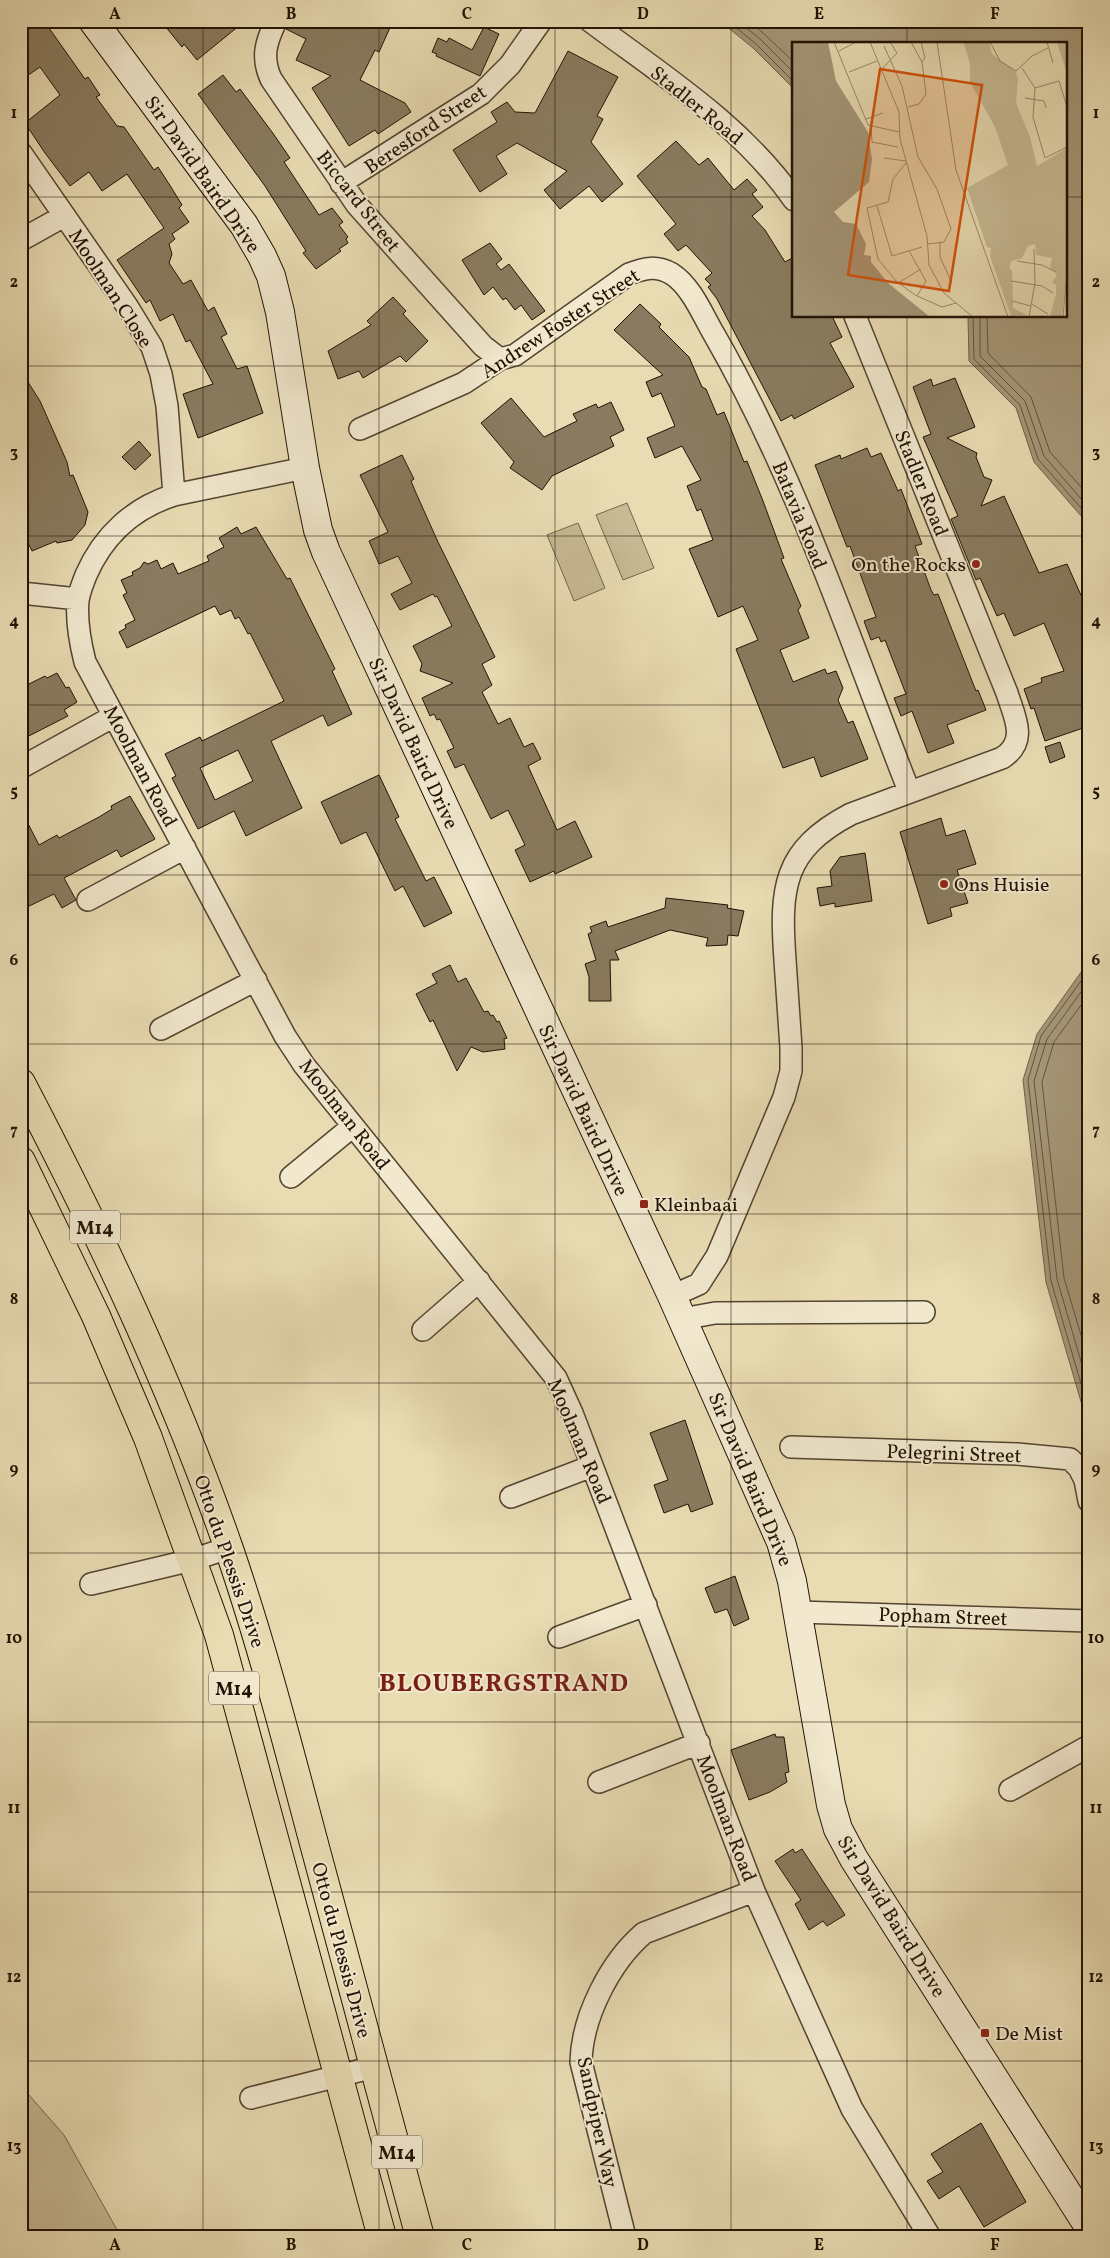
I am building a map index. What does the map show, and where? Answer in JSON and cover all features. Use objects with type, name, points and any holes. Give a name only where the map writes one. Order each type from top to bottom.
[{"type":"main road","name":"Otto du Plessis Drive","points":[[21,1082],[81,1198],[130,1302],[180,1419],[228,1548],[270,1682],[420,2237]]},
{"type":"main road","name":"Otto du Plessis Drive","points":[[21,1161],[100,1324],[148,1438],[219,1635],[382,2237]]},
{"type":"street","name":"Sir David Baird Drive","points":[[93,21],[244,225],[262,256],[274,286],[282,322],[305,468],[318,530],[331,564],[677,1308],[781,1542],[788,1563],[798,1612],[830,1805],[842,1838],[1089,2227]]},
{"type":"street","name":"Biccard Street","points":[[276,21],[264,51],[267,70],[341,183],[357,205],[483,346],[500,358]]},
{"type":"street","name":"Beresford Street","points":[[341,183],[481,94],[510,65],[541,21]]},
{"type":"street","name":"Stadler Road","points":[[590,21],[722,120],[765,164],[792,198]]},
{"type":"street","name":"Moolman Close","points":[[21,153],[127,306],[152,347],[161,374],[167,406],[174,495]]},
{"type":"street","points":[[21,240],[64,216]]},
{"type":"street","name":"Andrew Foster Street","points":[[360,429],[464,383],[500,358],[515,355],[629,274],[650,267]]},
{"type":"street","name":"Batavia Road","points":[[650,267],[672,274],[693,298],[732,365],[769,440],[785,473],[909,792]]},
{"type":"street","name":"Stadler Road","points":[[856,318],[1007,692],[1018,732],[1012,752],[1002,758],[909,792]]},
{"type":"street","name":"Moolman Road","points":[[305,468],[174,495],[154,501],[135,513],[114,532],[95,555],[78,599],[79,637],[85,662],[285,1036],[304,1065],[556,1378],[646,1605],[754,1890],[852,2109],[930,2237]]},
{"type":"street","points":[[21,593],[78,599]]},
{"type":"street","points":[[22,767],[114,716]]},
{"type":"street","points":[[677,1308],[699,1284],[717,1256],[784,1097],[791,1071],[782,904],[789,876],[801,853],[828,827],[851,814],[909,792]]},
{"type":"street","points":[[88,900],[185,848]]},
{"type":"street","points":[[161,1029],[256,980]]},
{"type":"street","points":[[290,1177],[353,1126]]},
{"type":"street","points":[[423,1330],[479,1281]]},
{"type":"street","points":[[677,1308],[715,1313],[924,1312]]},
{"type":"street","name":"Pelegrini Street","points":[[791,1447],[1017,1454],[1070,1459],[1079,1468],[1085,1480],[1089,1500]]},
{"type":"street","points":[[511,1497],[592,1466]]},
{"type":"street","points":[[91,1584],[192,1560],[228,1548]]},
{"type":"street","points":[[559,1637],[646,1605]]},
{"type":"street","name":"Popham Street","points":[[798,1612],[1089,1621]]},
{"type":"street","points":[[599,1782],[699,1744]]},
{"type":"street","points":[[1010,1790],[1089,1746]]},
{"type":"street","name":"Sandpiper Way","points":[[625,2237],[581,2062],[582,2043],[587,2019],[620,1958],[632,1943],[644,1933],[754,1890]]},
{"type":"street","points":[[251,2098],[374,2067]]},
{"type":"shaded area","points":[[627,503],[654,568],[623,580],[596,515]]},
{"type":"shaded area","points":[[578,523],[605,588],[574,601],[547,535]]},
{"type":"shaded area","points":[[21,2086],[64,2135],[121,2237],[21,2237]]},
{"type":"water","points":[[720,21],[1089,21],[1089,525],[1034,462],[1016,408],[969,361],[968,318],[1068,318],[1068,42],[792,42],[792,87],[753,48]]},
{"type":"water","points":[[1089,961],[1089,1429],[1046,1282],[1023,1080],[1037,1034]]},
{"type":"building","points":[[21,21],[44,21],[85,79],[88,77],[100,95],[96,97],[117,126],[124,127],[154,170],[158,167],[171,187],[182,205],[179,208],[189,222],[172,234],[175,239],[169,244],[172,254],[169,263],[183,284],[191,280],[208,311],[214,307],[227,334],[221,337],[237,369],[247,366],[263,413],[198,438],[183,394],[213,384],[190,340],[186,342],[173,314],[160,321],[150,300],[146,303],[117,260],[164,228],[127,174],[102,191],[89,172],[70,186],[45,153],[25,123],[60,95],[40,67],[21,80]]},
{"type":"building","points":[[161,21],[245,21],[197,60],[184,44],[182,47]]},
{"type":"building","points":[[288,21],[393,21],[379,52],[375,50],[360,80],[405,103],[411,112],[378,134],[375,130],[349,146],[312,88],[331,76],[296,60],[306,39],[286,29]]},
{"type":"building","points":[[484,27],[499,34],[480,76],[436,56],[437,54],[432,52],[438,38],[447,42],[449,38],[472,50]]},
{"type":"building","points":[[568,51],[618,77],[597,116],[603,119],[591,142],[623,184],[602,202],[589,186],[560,209],[544,190],[567,171],[517,143],[496,156],[507,174],[480,192],[453,150],[497,122],[491,112],[507,102],[515,112],[535,113]]},
{"type":"building","points":[[223,75],[236,92],[240,89],[290,158],[284,162],[319,215],[332,208],[343,222],[339,225],[348,237],[346,239],[348,243],[339,249],[341,251],[316,269],[303,253],[306,251],[265,186],[198,94]]},
{"type":"building","points":[[676,141],[699,165],[708,158],[734,190],[747,179],[757,190],[752,194],[763,207],[752,216],[765,230],[785,262],[792,258],[792,318],[833,318],[842,337],[830,343],[854,387],[794,419],[792,415],[781,421],[717,299],[708,287],[711,285],[705,279],[712,273],[686,245],[678,251],[664,234],[676,224],[637,176]]},
{"type":"building","points":[[490,243],[502,259],[496,264],[501,270],[509,264],[545,311],[532,320],[521,305],[515,310],[506,298],[503,300],[493,287],[484,295],[462,260]]},
{"type":"building","points":[[393,297],[406,311],[403,314],[428,341],[406,362],[400,356],[363,378],[359,371],[338,379],[328,351],[371,325],[367,321]]},
{"type":"building","points":[[640,304],[661,324],[659,327],[689,357],[717,415],[724,412],[744,462],[747,461],[784,558],[781,559],[801,606],[798,610],[809,638],[780,650],[793,682],[825,669],[827,674],[836,671],[843,688],[838,700],[848,723],[853,721],[868,759],[821,777],[814,757],[783,768],[736,649],[758,640],[743,606],[718,617],[689,549],[713,540],[701,509],[697,511],[687,486],[701,480],[682,446],[655,458],[647,438],[675,426],[661,393],[652,397],[646,382],[663,375],[614,330]]},
{"type":"building","points":[[21,371],[40,401],[67,462],[70,476],[73,475],[88,512],[85,525],[72,540],[57,543],[56,541],[32,551],[28,543],[21,546]]},
{"type":"building","points":[[955,378],[975,427],[947,438],[977,453],[976,457],[984,477],[992,480],[981,506],[1004,496],[1039,573],[1067,564],[1089,613],[1089,726],[1045,741],[1034,708],[1031,709],[1024,689],[1042,682],[1041,678],[1064,671],[1044,623],[1014,636],[1004,613],[997,616],[980,578],[976,580],[951,519],[958,516],[923,437],[931,434],[913,387],[931,379],[933,386]]},
{"type":"building","points":[[511,398],[544,437],[577,421],[573,414],[596,404],[598,408],[611,402],[624,430],[610,437],[614,446],[552,476],[542,490],[510,468],[514,462],[481,423]]},
{"type":"building","points":[[139,441],[151,455],[135,470],[122,457]]},
{"type":"building","points":[[867,448],[871,457],[881,453],[898,491],[901,489],[922,544],[915,546],[931,590],[934,595],[938,594],[976,691],[978,690],[986,710],[947,725],[954,743],[928,753],[912,711],[901,716],[894,698],[906,694],[885,640],[881,642],[879,637],[871,640],[864,621],[876,617],[850,546],[847,547],[815,465],[840,455],[841,459]]},
{"type":"building","points":[[402,455],[414,479],[411,481],[438,542],[495,657],[482,664],[492,685],[482,692],[498,724],[510,718],[524,747],[533,743],[541,759],[528,766],[557,830],[575,821],[592,857],[555,874],[554,871],[530,882],[515,850],[525,845],[508,810],[491,819],[464,764],[455,768],[447,751],[454,748],[440,719],[437,720],[434,714],[430,716],[422,698],[453,683],[420,671],[422,664],[413,646],[452,626],[437,596],[435,597],[433,594],[400,610],[391,594],[412,583],[398,556],[379,564],[369,541],[388,532],[360,475]]},
{"type":"building","points":[[237,527],[241,534],[256,527],[287,579],[290,578],[335,669],[332,671],[352,714],[328,726],[323,715],[271,741],[302,808],[246,836],[234,811],[198,829],[172,778],[176,776],[165,754],[200,737],[202,741],[284,701],[250,633],[248,634],[239,617],[235,619],[231,610],[220,615],[215,606],[127,648],[119,632],[126,628],[125,625],[135,620],[123,595],[127,593],[121,580],[133,575],[132,572],[140,568],[144,562],[148,564],[157,560],[161,569],[173,563],[178,574],[209,561],[207,556],[224,547],[219,538]],"holes":[[[238,750],[253,781],[215,800],[200,768]]]},
{"type":"building","points":[[57,673],[66,688],[69,687],[77,702],[64,710],[68,716],[21,740],[21,693],[29,689],[27,685],[45,676],[47,678]]},
{"type":"building","points":[[1060,742],[1065,757],[1050,763],[1045,747]]},
{"type":"building","points":[[379,775],[399,817],[395,819],[426,881],[434,877],[452,913],[424,927],[403,886],[395,891],[366,832],[341,844],[321,802]]},
{"type":"building","points":[[130,796],[155,839],[121,857],[117,850],[64,878],[76,900],[62,908],[54,894],[21,910],[21,810],[39,845],[57,835],[59,838],[99,817],[112,809],[111,806]]},
{"type":"building","points":[[941,818],[946,836],[965,830],[976,864],[957,870],[968,903],[950,908],[952,916],[928,924],[900,832]]},
{"type":"building","points":[[865,853],[872,901],[835,907],[835,903],[820,906],[817,888],[832,886],[830,871],[840,857]]},
{"type":"building","points":[[666,898],[728,905],[727,908],[744,911],[738,936],[728,935],[727,945],[706,946],[708,938],[670,930],[615,951],[619,960],[610,960],[611,1001],[589,1001],[589,977],[585,964],[596,960],[588,934],[592,932],[590,927],[606,921],[608,927],[665,908]]},
{"type":"building","points":[[450,965],[458,982],[466,978],[484,1012],[488,1011],[497,1022],[499,1021],[507,1038],[504,1039],[505,1049],[483,1052],[471,1047],[457,1071],[433,1020],[430,1022],[416,994],[437,983],[432,974]]},
{"type":"building","points":[[685,1420],[713,1504],[691,1512],[688,1504],[664,1513],[654,1485],[668,1480],[650,1433]]},
{"type":"building","points":[[735,1576],[749,1619],[734,1626],[727,1609],[715,1613],[705,1588]]},
{"type":"building","points":[[775,1734],[776,1737],[784,1737],[789,1772],[785,1773],[787,1782],[770,1792],[749,1800],[731,1750]]},
{"type":"building","points":[[793,1849],[795,1853],[802,1849],[845,1915],[827,1926],[823,1921],[809,1930],[795,1904],[801,1900],[775,1861]]},
{"type":"building","points":[[981,2123],[1026,2202],[984,2227],[959,2186],[939,2199],[927,2181],[943,2172],[931,2154]]},
{"type":"place","name":"On the Rocks","points":[[976,564]]},
{"type":"place","name":"Ons Huisie","points":[[944,884]]},
{"type":"place","name":"Kleinbaai","points":[[644,1204]]},
{"type":"place","name":"De Mist","points":[[985,2033]]},
{"type":"district","name":"BLOUBERGSTRAND","points":[[504,1682]]}]
